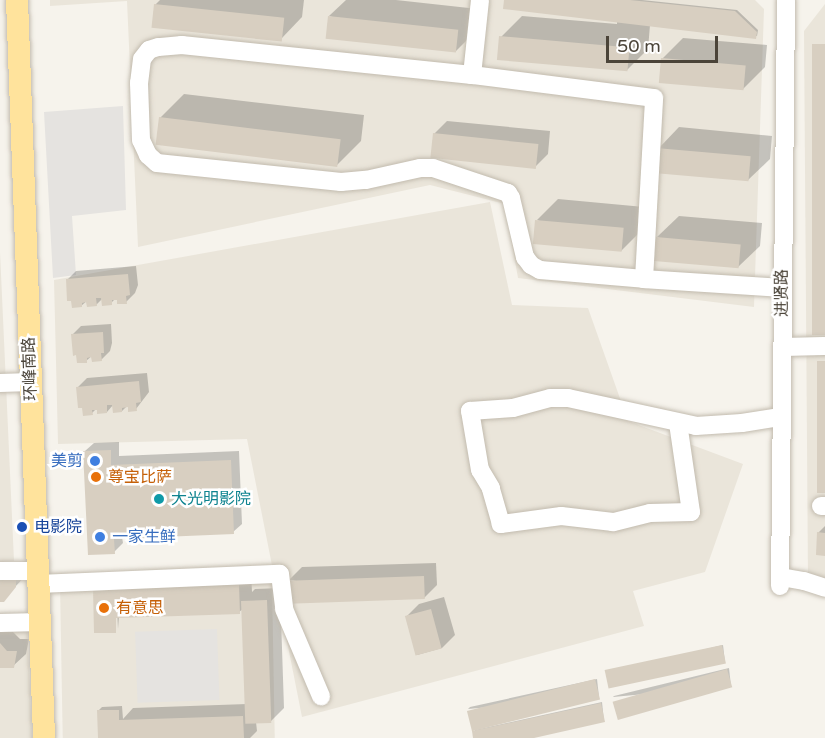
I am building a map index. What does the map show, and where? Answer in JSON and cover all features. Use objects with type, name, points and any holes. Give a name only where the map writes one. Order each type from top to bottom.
[{"type":"main road","name":"环峰南路","points":[[17,0],[44,738]]},
{"type":"street","points":[[472,75],[480,0]]},
{"type":"street","name":"进贤路","points":[[786,0],[781,581],[804,581],[825,588]]},
{"type":"street","points":[[644,279],[654,98],[472,75],[182,45],[149,50],[142,59],[139,70],[141,140],[148,156],[157,163],[354,182],[420,168],[433,168],[508,193],[521,246],[531,265],[540,270],[644,279],[782,288]]},
{"type":"street","points":[[782,347],[825,346]]},
{"type":"street","points":[[0,383],[31,382]]},
{"type":"street","points":[[678,423],[691,512],[650,513],[613,522],[561,516],[501,524],[491,488],[480,470],[470,411],[513,408],[550,398],[568,398],[631,410],[678,423],[715,426],[782,417]]},
{"type":"street","points":[[0,571],[38,577],[280,574],[284,609],[321,696]]},
{"type":"street","points":[[0,622],[40,622]]},
{"type":"shaded area","points":[[50,0],[755,0],[764,9],[754,307],[518,278],[505,204],[430,185],[138,247],[127,1],[50,6]]},
{"type":"shaded area","points":[[825,4],[825,581],[808,580],[804,31]]},
{"type":"shaded area","points":[[123,106],[126,210],[72,216],[76,275],[53,278],[44,112]]},
{"type":"shaded area","points":[[490,202],[512,305],[588,308],[628,421],[743,464],[705,572],[633,591],[644,626],[302,717],[247,439],[58,444],[54,280]]},
{"type":"shaded area","points":[[0,252],[14,561],[0,562]]},
{"type":"shaded area","points":[[272,581],[275,738],[63,738],[60,585]]},
{"type":"shaded area","points":[[0,627],[27,627],[32,738],[0,738]]},
{"type":"shaded area","points":[[217,629],[219,700],[138,703],[135,632]]},
{"type":"building","points":[[504,0],[630,0],[735,11],[757,32],[756,39],[503,9]]},
{"type":"building","points":[[154,4],[284,18],[282,42],[151,28]]},
{"type":"building","points":[[328,16],[458,30],[456,53],[326,39]]},
{"type":"building","points":[[499,36],[630,47],[627,71],[497,60]]},
{"type":"building","points":[[812,44],[825,44],[825,335],[812,335]]},
{"type":"building","points":[[661,58],[746,65],[743,90],[659,83]]},
{"type":"building","points":[[159,117],[341,139],[337,167],[156,145]]},
{"type":"building","points":[[433,133],[538,144],[536,169],[430,158]]},
{"type":"building","points":[[656,148],[751,156],[748,181],[654,173]]},
{"type":"building","points":[[535,220],[624,228],[622,252],[533,244]]},
{"type":"building","points":[[656,237],[741,244],[739,268],[654,261]]},
{"type":"building","points":[[128,274],[130,295],[126,296],[127,304],[117,304],[117,300],[112,300],[112,305],[102,306],[101,298],[96,298],[97,306],[87,307],[86,302],[82,303],[82,307],[72,308],[71,301],[67,301],[66,279]]},
{"type":"building","points":[[103,332],[102,361],[92,362],[91,357],[87,358],[87,363],[77,363],[76,355],[73,356],[71,334]]},
{"type":"building","points":[[817,361],[825,361],[825,493],[817,493]]},
{"type":"building","points":[[139,381],[141,402],[136,403],[137,411],[128,412],[128,407],[122,408],[122,412],[113,413],[112,405],[107,405],[107,413],[97,414],[97,410],[92,410],[93,415],[83,416],[82,408],[78,408],[76,387]]},
{"type":"building","name":"大光明影院","points":[[111,450],[111,465],[231,460],[234,534],[114,539],[115,554],[88,555],[83,451]]},
{"type":"building","points":[[817,532],[825,533],[825,556],[816,555]]},
{"type":"building","points":[[424,576],[425,599],[289,604],[288,581]]},
{"type":"building","points":[[0,578],[16,578],[16,587],[4,602],[0,602]]},
{"type":"building","points":[[239,584],[240,614],[116,618],[116,633],[94,633],[93,589]]},
{"type":"building","points":[[267,600],[271,723],[245,724],[241,601]]},
{"type":"building","points":[[431,609],[442,649],[416,656],[405,616]]},
{"type":"building","points":[[0,643],[7,651],[17,651],[14,668],[0,668]]},
{"type":"building","points":[[722,645],[726,664],[609,689],[605,670]]},
{"type":"building","points":[[727,669],[732,687],[618,720],[613,702]]},
{"type":"building","points":[[595,679],[600,699],[472,731],[467,711]]},
{"type":"building","points":[[601,703],[605,722],[534,738],[473,738],[472,731]]},
{"type":"building","points":[[97,710],[119,710],[119,720],[243,716],[244,738],[98,738]]},
{"type":"place","name":"美剪","points":[[95,461]]},
{"type":"place","name":"尊宝比萨","points":[[96,477]]},
{"type":"place","name":"大光明影院","points":[[159,499]]},
{"type":"place","name":"电影院","points":[[22,527]]},
{"type":"place","name":"一家生鲜","points":[[100,537]]},
{"type":"place","name":"有意思","points":[[104,608]]}]
